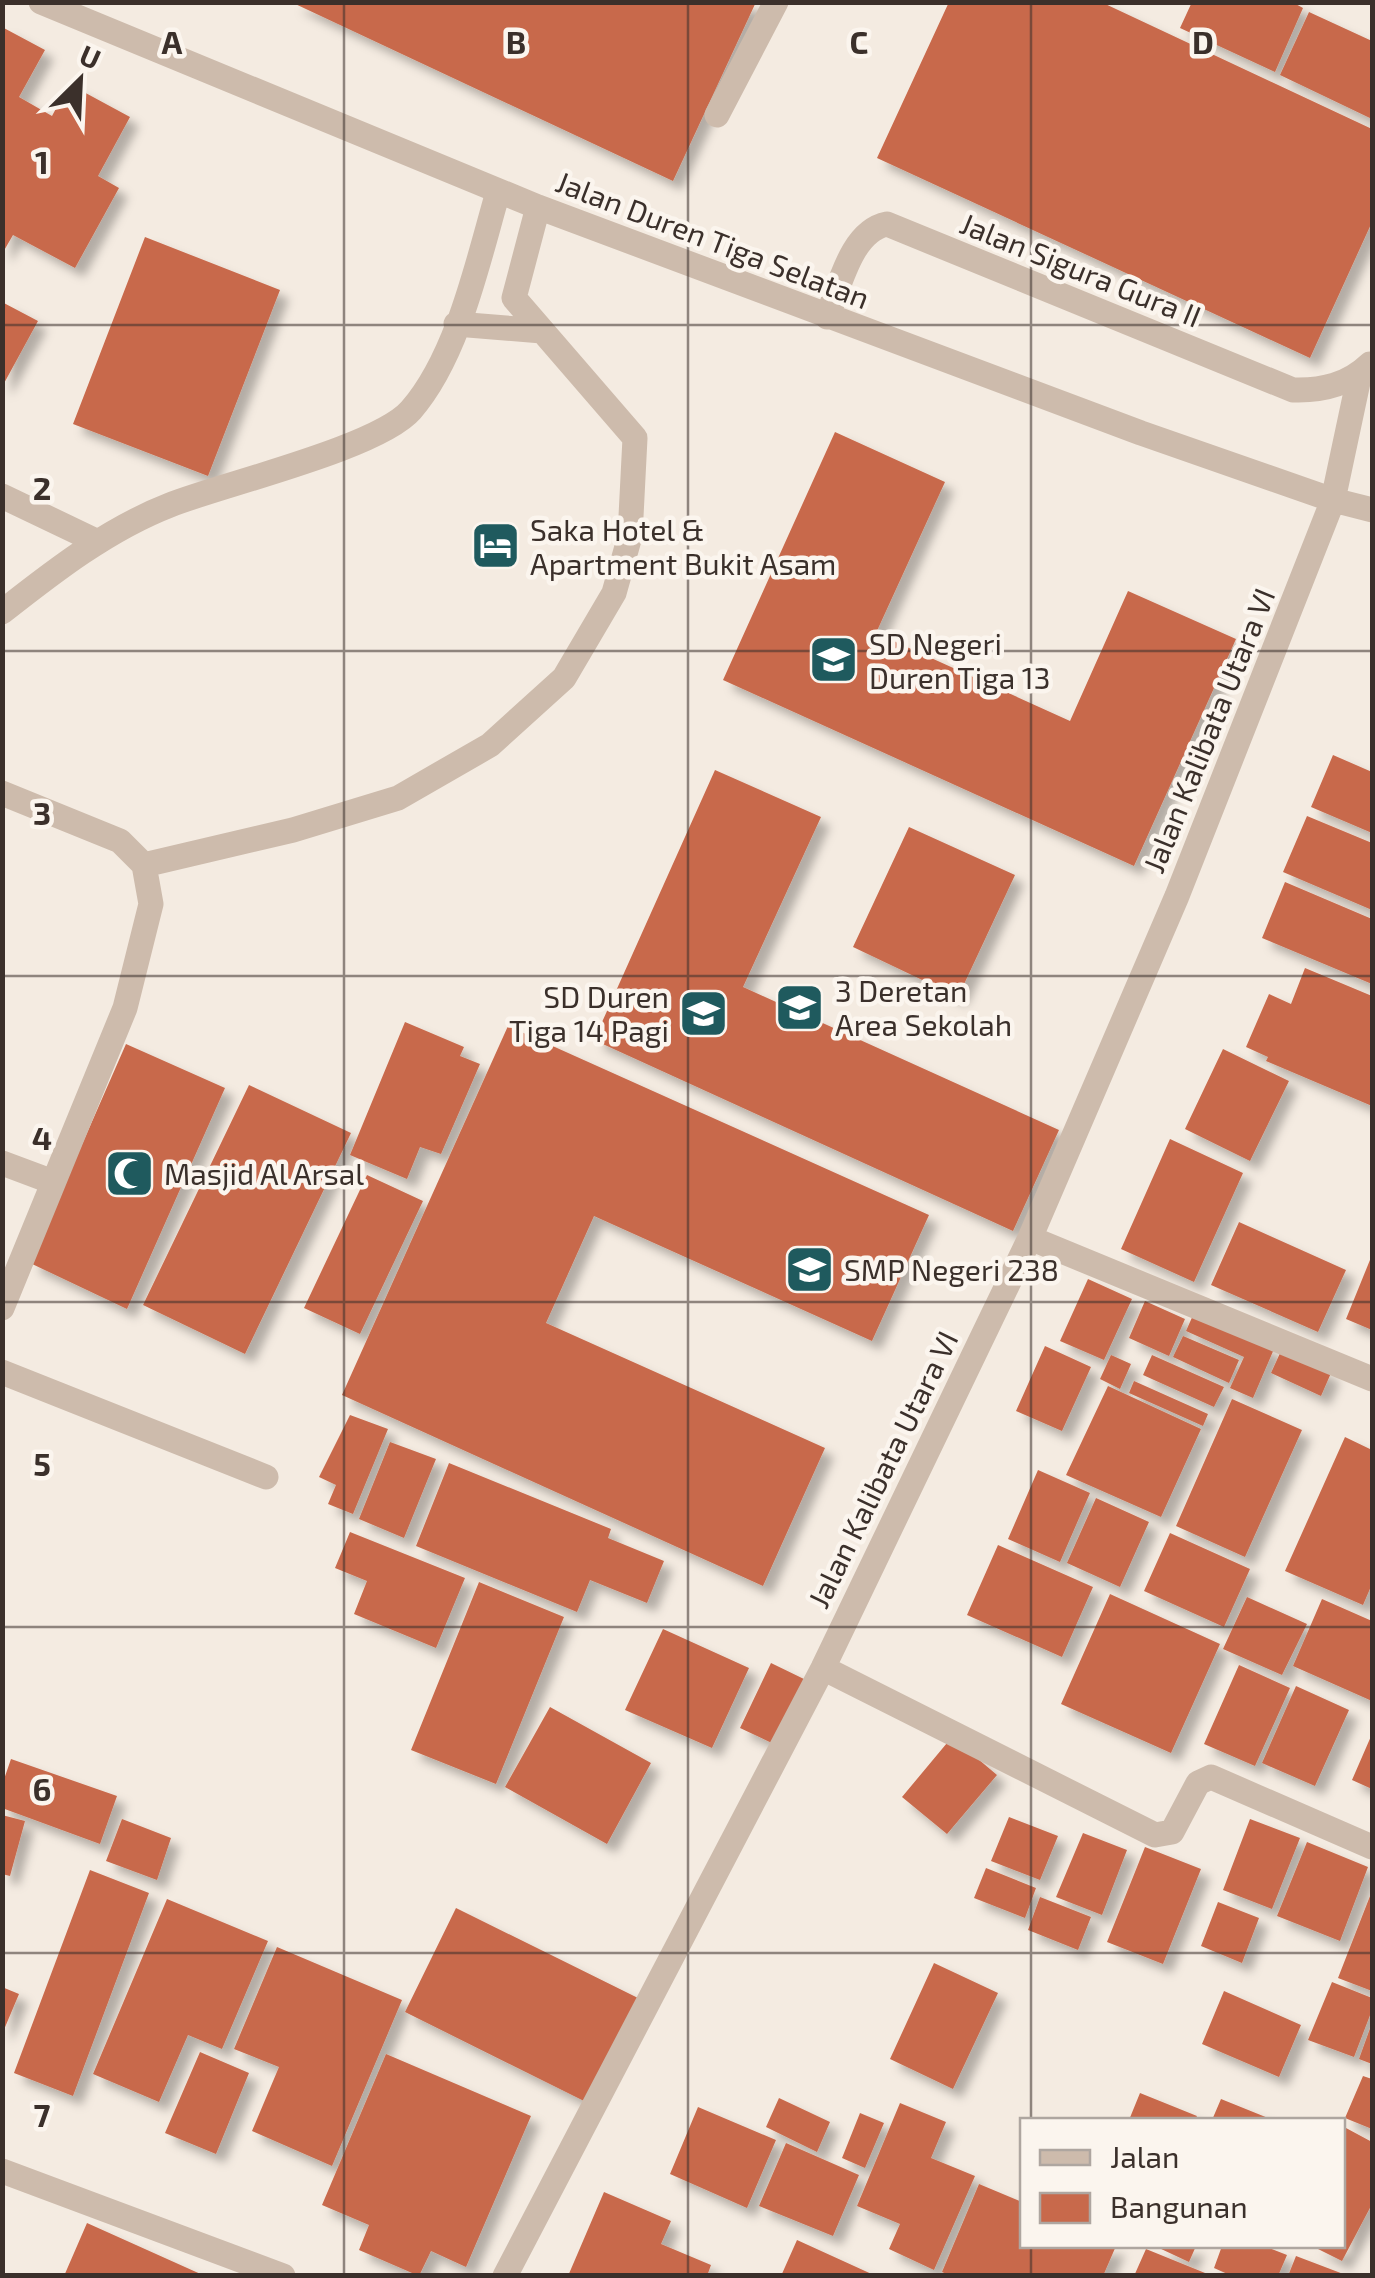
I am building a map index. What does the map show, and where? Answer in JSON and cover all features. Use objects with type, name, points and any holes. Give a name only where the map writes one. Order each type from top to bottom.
[{"type":"street","name":"Jalan Duren Tiga Selatan","points":[[41,2],[538,208],[1141,433],[1372,510]]},
{"type":"street","points":[[717,115],[776,2]]},
{"type":"street","points":[[2,612],[98,542],[167,506],[359,441],[408,414],[440,372],[498,192]]},
{"type":"street","points":[[144,865],[293,830],[398,798],[490,745],[564,678],[614,593],[630,536],[634,438],[514,298],[538,208]]},
{"type":"street","name":"Jalan Sigura Gura II","points":[[828,317],[862,238],[872,227],[887,224],[1293,390],[1322,390],[1366,368]]},
{"type":"street","points":[[456,324],[542,332]]},
{"type":"street","name":"Jalan Sigura Gura II","points":[[1334,500],[1366,368]]},
{"type":"street","points":[[2,496],[98,542]]},
{"type":"street","name":"Jalan Kalibata Utara VI","points":[[505,2276],[823,1668],[1030,1238],[1177,896],[1334,500]]},
{"type":"street","points":[[2,793],[120,841],[144,865],[150,904],[126,1008],[2,1308]]},
{"type":"street","points":[[2,1162],[53,1182]]},
{"type":"street","points":[[1030,1238],[1372,1378]]},
{"type":"street","points":[[2,1372],[266,1477]]},
{"type":"street","points":[[823,1668],[1155,1835],[1172,1832],[1198,1783],[1211,1778],[1372,1847]]},
{"type":"street","points":[[2,2171],[283,2276]]},
{"type":"building","points":[[291,2],[756,2],[673,181]]},
{"type":"building","points":[[949,2],[1101,2],[1372,129],[1372,222],[1310,358],[877,158]]},
{"type":"building","points":[[1192,2],[1292,2],[1303,8],[1275,72],[1180,28]]},
{"type":"building","points":[[1309,12],[1372,41],[1372,119],[1280,75]]},
{"type":"building","points":[[2,27],[45,50],[19,97],[52,116],[69,84],[130,117],[98,176],[119,188],[75,268],[13,235],[2,254]]},
{"type":"building","points":[[145,237],[280,290],[208,476],[73,424]]},
{"type":"building","points":[[2,302],[38,321],[2,387]]},
{"type":"building","name":"SD Negeri Duren Tiga 13","points":[[835,432],[945,482],[876,633],[1070,721],[1128,591],[1236,639],[1134,866],[723,680]]},
{"type":"building","points":[[1333,755],[1372,772],[1372,833],[1311,807]]},
{"type":"building","name":"SD Duren Tiga 14 Pagi","points":[[715,770],[821,817],[743,987],[1059,1130],[1013,1231],[594,1040]]},
{"type":"building","points":[[1307,816],[1372,843],[1372,910],[1283,872]]},
{"type":"building","points":[[909,827],[1015,875],[958,997],[853,947]]},
{"type":"building","points":[[1285,882],[1372,919],[1372,984],[1262,938]]},
{"type":"building","points":[[1305,968],[1372,996],[1372,1106],[1266,1061],[1268,1057],[1246,1047],[1269,994],[1291,1004]]},
{"type":"building","points":[[405,1022],[464,1047],[460,1056],[480,1064],[441,1154],[420,1147],[407,1179],[350,1155]]},
{"type":"building","name":"SMP Negeri 238","points":[[508,1026],[929,1215],[872,1341],[594,1216],[546,1323],[825,1448],[763,1586],[342,1395]]},
{"type":"building","name":"Masjid Al Arsal","points":[[126,1044],[225,1088],[127,1309],[30,1263]]},
{"type":"building","points":[[1223,1049],[1289,1081],[1250,1161],[1185,1129]]},
{"type":"building","points":[[249,1085],[351,1133],[245,1354],[143,1305]]},
{"type":"building","points":[[1170,1139],[1243,1173],[1194,1282],[1121,1249]]},
{"type":"building","points":[[367,1175],[423,1201],[360,1334],[304,1308]]},
{"type":"building","points":[[1239,1222],[1346,1270],[1318,1332],[1211,1285]]},
{"type":"building","points":[[1372,1255],[1372,1330],[1346,1319]]},
{"type":"building","points":[[1088,1279],[1132,1299],[1104,1360],[1060,1341]]},
{"type":"building","points":[[1145,1301],[1185,1319],[1169,1356],[1129,1338]]},
{"type":"building","points":[[1194,1313],[1274,1349],[1253,1398],[1230,1388],[1244,1357],[1186,1331]]},
{"type":"building","points":[[1183,1336],[1239,1360],[1229,1383],[1173,1357]]},
{"type":"building","points":[[1045,1346],[1091,1367],[1062,1431],[1016,1411]]},
{"type":"building","points":[[1281,1351],[1331,1373],[1321,1396],[1271,1373]]},
{"type":"building","points":[[1111,1355],[1131,1364],[1120,1389],[1100,1379]]},
{"type":"building","points":[[1152,1355],[1224,1387],[1214,1407],[1143,1375]]},
{"type":"building","points":[[1134,1381],[1208,1414],[1203,1426],[1129,1393]]},
{"type":"building","points":[[1108,1386],[1201,1429],[1161,1517],[1066,1475]]},
{"type":"building","points":[[1232,1399],[1302,1430],[1245,1557],[1176,1526]]},
{"type":"building","points":[[350,1415],[388,1429],[353,1514],[328,1504],[336,1485],[319,1477]]},
{"type":"building","points":[[1345,1437],[1372,1450],[1372,1584],[1363,1605],[1285,1571]]},
{"type":"building","points":[[390,1442],[436,1459],[404,1538],[359,1519]]},
{"type":"building","points":[[449,1463],[611,1529],[608,1538],[664,1561],[647,1603],[590,1580],[577,1612],[416,1546]]},
{"type":"building","points":[[1038,1470],[1090,1493],[1060,1562],[1008,1539]]},
{"type":"building","points":[[1096,1498],[1149,1522],[1120,1587],[1067,1563]]},
{"type":"building","points":[[350,1532],[465,1578],[436,1648],[354,1614],[367,1581],[335,1568]]},
{"type":"building","points":[[1170,1533],[1250,1569],[1224,1627],[1144,1591]]},
{"type":"building","points":[[998,1545],[1093,1587],[1062,1657],[967,1615]]},
{"type":"building","points":[[479,1582],[564,1617],[496,1784],[411,1750]]},
{"type":"building","points":[[1110,1594],[1220,1644],[1171,1753],[1061,1704]]},
{"type":"building","points":[[1247,1597],[1307,1624],[1282,1675],[1223,1649]]},
{"type":"building","points":[[1322,1599],[1372,1621],[1372,1701],[1293,1666]]},
{"type":"building","points":[[663,1629],[749,1668],[712,1748],[625,1710]]},
{"type":"building","points":[[771,1663],[806,1680],[774,1744],[740,1728]]},
{"type":"building","points":[[1239,1665],[1290,1688],[1255,1766],[1204,1744]]},
{"type":"building","points":[[1296,1686],[1349,1710],[1315,1786],[1262,1763]]},
{"type":"building","points":[[550,1707],[651,1763],[607,1844],[505,1787]]},
{"type":"building","points":[[1372,1734],[1372,1789],[1352,1780]]},
{"type":"building","points":[[952,1737],[997,1775],[947,1834],[902,1797]]},
{"type":"building","points":[[11,1759],[117,1796],[100,1844],[2,1808],[2,1785]]},
{"type":"building","points":[[2,1815],[25,1821],[10,1876],[2,1874]]},
{"type":"building","points":[[1009,1817],[1058,1836],[1040,1880],[991,1861]]},
{"type":"building","points":[[122,1819],[171,1838],[157,1880],[106,1861]]},
{"type":"building","points":[[1250,1819],[1300,1838],[1272,1909],[1223,1890]]},
{"type":"building","points":[[1083,1833],[1127,1850],[1102,1915],[1056,1897]]},
{"type":"building","points":[[1307,1842],[1368,1867],[1340,1941],[1277,1916]]},
{"type":"building","points":[[1145,1847],[1201,1869],[1163,1964],[1107,1942]]},
{"type":"building","points":[[986,1868],[1036,1888],[1025,1918],[974,1898]]},
{"type":"building","points":[[90,1870],[149,1893],[73,2096],[14,2073]]},
{"type":"building","points":[[1372,1891],[1372,1991],[1338,1978]]},
{"type":"building","points":[[1040,1897],[1091,1917],[1078,1950],[1028,1930]]},
{"type":"building","points":[[167,1899],[268,1941],[222,2049],[188,2035],[159,2102],[93,2074]]},
{"type":"building","points":[[1218,1902],[1259,1918],[1242,1963],[1201,1946]]},
{"type":"building","points":[[456,1908],[638,1998],[586,2102],[405,2012]]},
{"type":"building","points":[[277,1947],[402,2000],[332,2166],[252,2131],[279,2067],[234,2049]]},
{"type":"building","points":[[934,1963],[998,1993],[953,2089],[890,2059]]},
{"type":"building","points":[[1332,1982],[1372,1998],[1372,2010],[1354,2057],[1308,2040]]},
{"type":"building","points":[[2,1987],[19,1994],[3,2032],[2,2032]]},
{"type":"building","points":[[1224,1991],[1301,2025],[1279,2077],[1202,2044]]},
{"type":"building","points":[[1372,2023],[1372,2064],[1359,2059]]},
{"type":"building","points":[[200,2052],[249,2073],[216,2154],[165,2133]]},
{"type":"building","points":[[386,2054],[531,2116],[466,2267],[431,2251],[419,2276],[359,2250],[369,2225],[322,2205]]},
{"type":"building","points":[[1363,2076],[1372,2079],[1372,2129],[1345,2118]]},
{"type":"building","points":[[1140,2093],[1197,2116],[1196,2118],[1130,2118]]},
{"type":"building","points":[[779,2098],[830,2122],[817,2152],[766,2127]]},
{"type":"building","points":[[1221,2099],[1268,2118],[1213,2118]]},
{"type":"building","points":[[900,2103],[946,2122],[931,2158],[975,2176],[934,2270],[889,2249],[900,2224],[857,2206]]},
{"type":"building","points":[[698,2107],[776,2140],[747,2208],[670,2174]]},
{"type":"building","points":[[860,2113],[884,2123],[865,2168],[842,2158]]},
{"type":"building","points":[[1345,2130],[1372,2142],[1372,2204],[1342,2261],[1316,2248],[1345,2248]]},
{"type":"building","points":[[786,2143],[859,2175],[833,2236],[759,2206]]},
{"type":"building","points":[[979,2184],[1020,2201],[1020,2248],[1115,2248],[1103,2276],[951,2276],[942,2272]]},
{"type":"building","points":[[604,2192],[671,2221],[661,2244],[711,2265],[707,2276],[568,2276]]},
{"type":"building","points":[[87,2223],[205,2276],[64,2276]]},
{"type":"building","points":[[797,2240],[876,2276],[781,2276]]},
{"type":"building","points":[[1159,2248],[1195,2248],[1189,2262]]},
{"type":"building","points":[[1221,2248],[1269,2248],[1287,2255],[1278,2276],[1232,2276],[1214,2268]]},
{"type":"building","points":[[1146,2249],[1210,2275],[1210,2276],[1134,2276]]},
{"type":"building","points":[[1296,2256],[1346,2275],[1346,2276],[1288,2276]]},
{"type":"place","name":"Saka Hotel & Apartment Bukit Asam","points":[[495,546]]},
{"type":"place","name":"SD Negeri Duren Tiga 13","points":[[834,660]]},
{"type":"place","name":"3 Deretan Area Sekolah","points":[[800,1007]]},
{"type":"place","name":"SD Duren Tiga 14 Pagi","points":[[704,1013]]},
{"type":"place","name":"Masjid Al Arsal","points":[[129,1173]]},
{"type":"place","name":"SMP Negeri 238","points":[[809,1269]]}]
